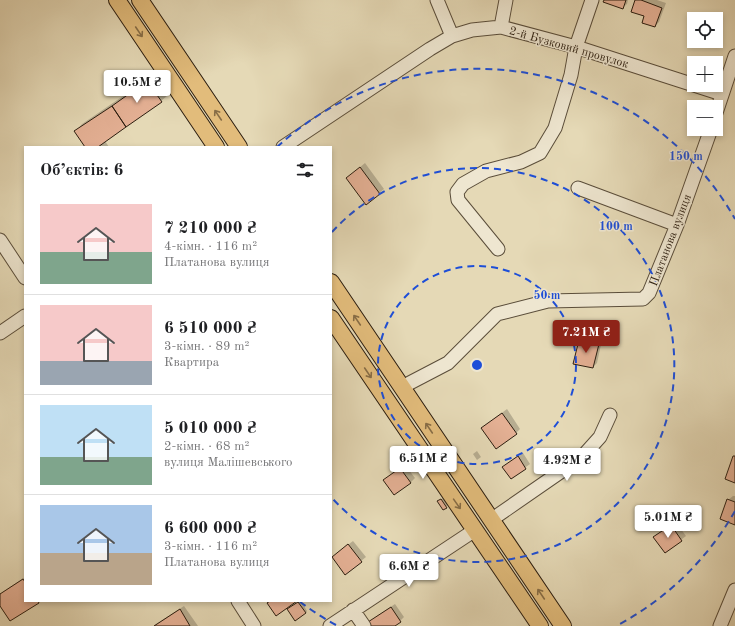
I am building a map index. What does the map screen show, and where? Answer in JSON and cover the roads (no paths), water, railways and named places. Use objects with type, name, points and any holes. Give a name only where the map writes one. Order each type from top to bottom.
[{"type":"main road","points":[[117,0],[215,146]]},
{"type":"main road","points":[[140,0],[238,146]]},
{"type":"main road","points":[[332,283],[563,626]]},
{"type":"main road","points":[[332,319],[540,626]]},
{"type":"street","points":[[437,0],[452,36]]},
{"type":"street","points":[[501,27],[506,0]]},
{"type":"street","points":[[498,249],[458,200],[457,192],[463,184],[486,170],[521,162],[540,153],[555,128],[570,75],[576,47],[592,0]]},
{"type":"street","name":"2-й Бузковий провулок","points":[[284,146],[430,49],[452,36],[472,30],[501,27],[576,47],[687,83]]},
{"type":"street","points":[[720,100],[735,56]]},
{"type":"street","name":"2-й Бузковий провулок","points":[[716,92],[722,94]]},
{"type":"street","name":"Платанова вулиця","points":[[402,387],[448,363],[497,314],[548,301],[643,299],[649,293],[677,225],[709,136]]},
{"type":"street","points":[[578,188],[677,225]]},
{"type":"street","points":[[0,240],[24,276]]},
{"type":"street","points":[[0,333],[24,317]]},
{"type":"street","points":[[491,520],[582,457],[600,437],[610,416]]},
{"type":"street","points":[[330,626],[475,530]]},
{"type":"street","points":[[720,626],[735,590]]},
{"type":"street","points":[[239,602],[254,626]]},
{"type":"street","points":[[353,610],[364,626]]}]
